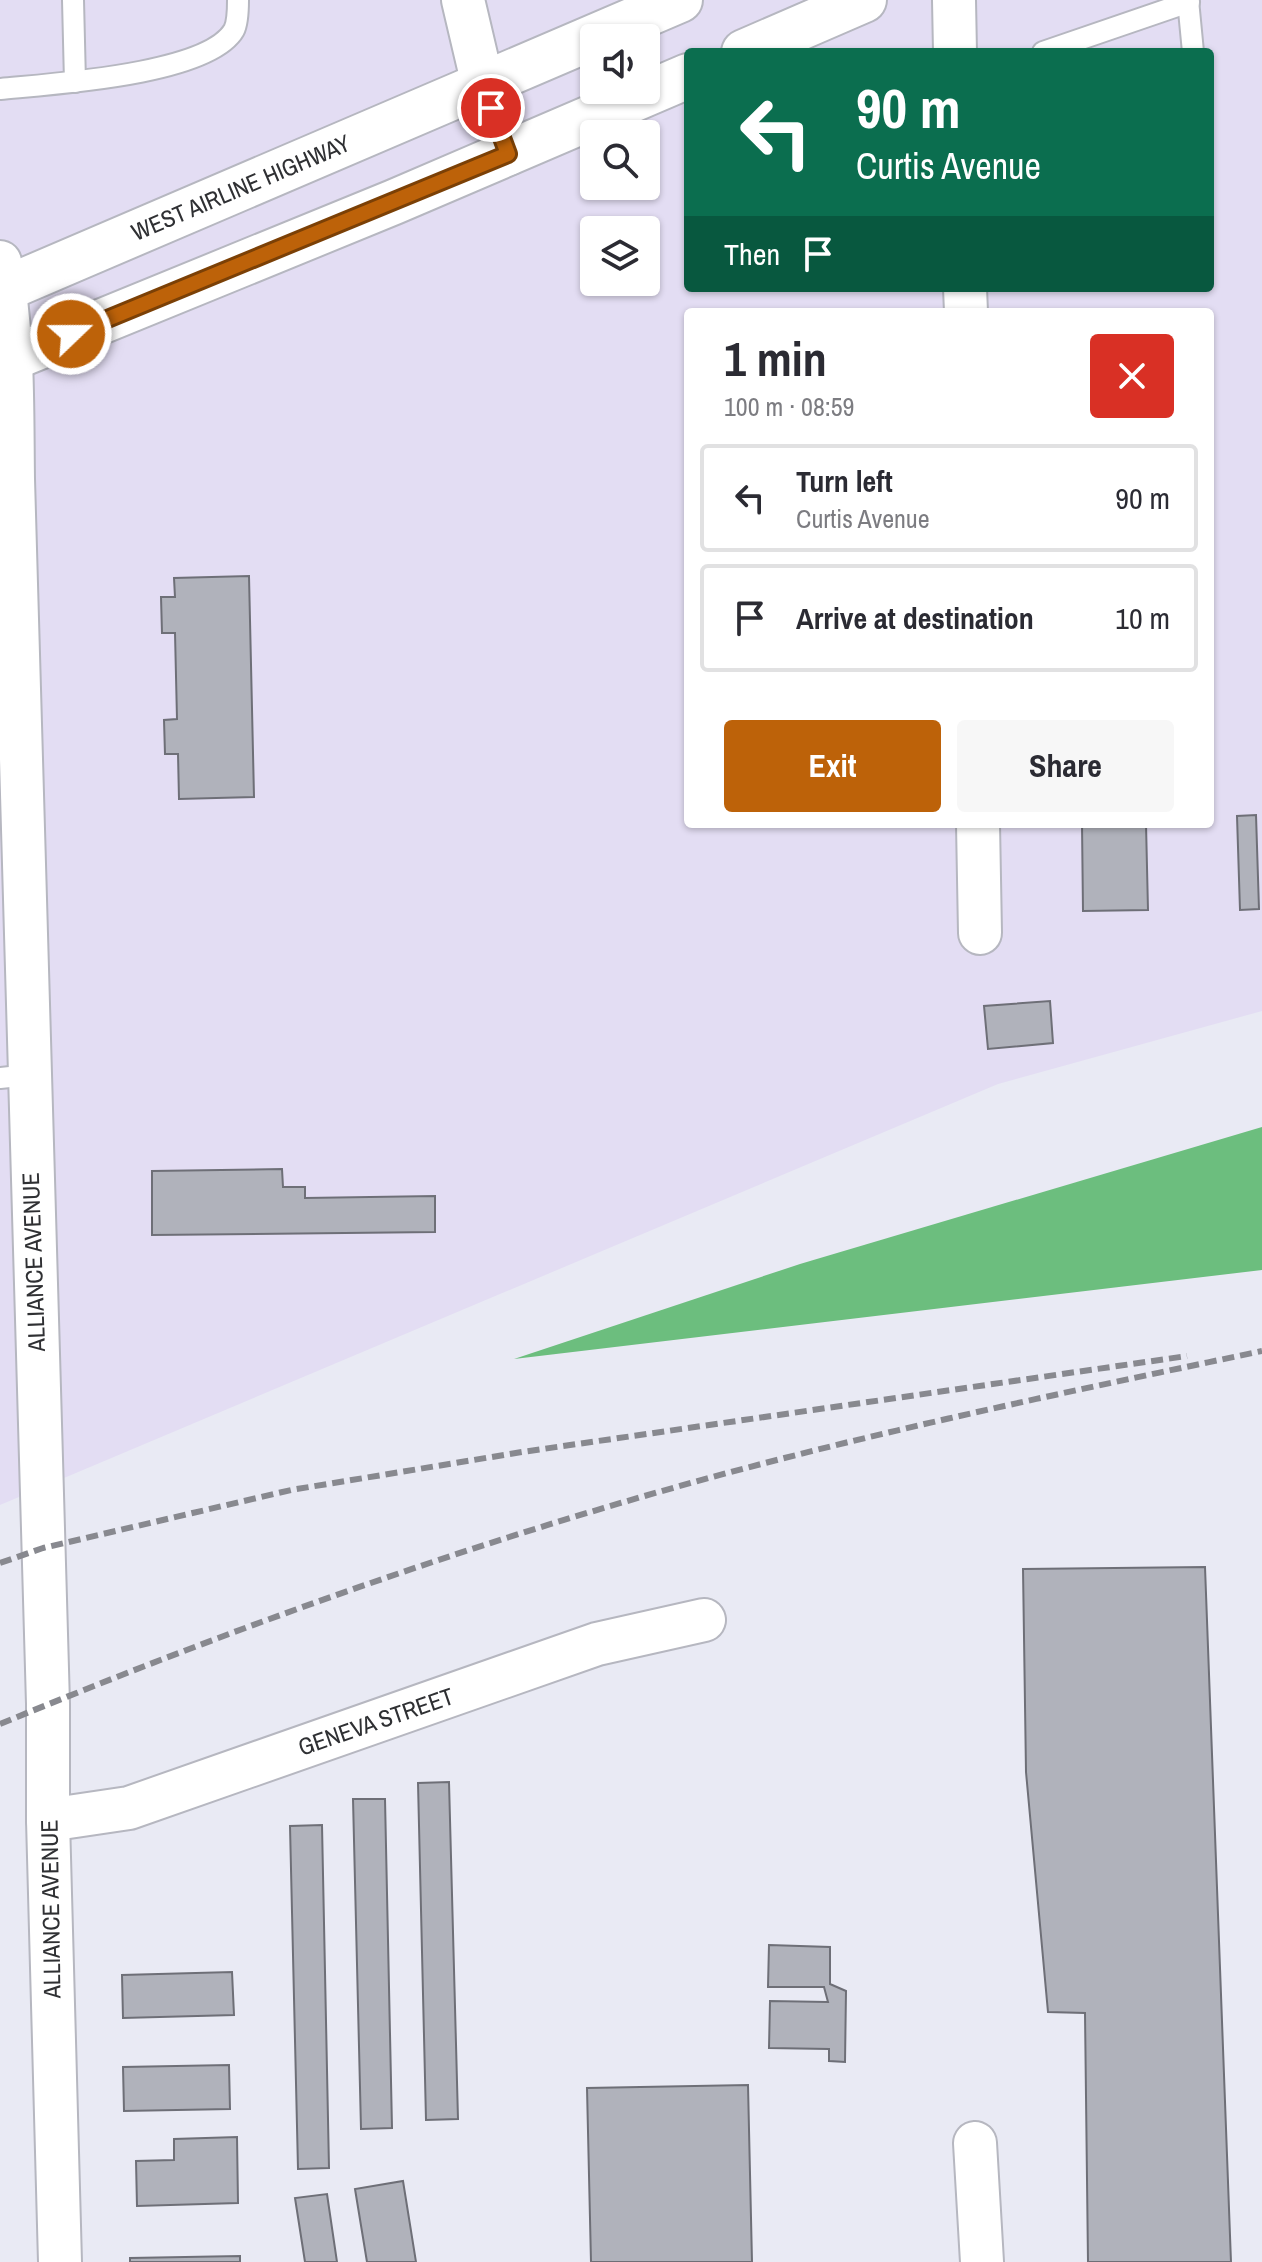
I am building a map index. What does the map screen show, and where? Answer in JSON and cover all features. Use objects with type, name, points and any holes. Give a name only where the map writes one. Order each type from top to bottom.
[{"type":"highway","name":"WEST AIRLINE HIGHWAY","points":[[2,281],[483,85],[679,0]]},
{"type":"highway","points":[[753,48],[864,0]]},
{"type":"highway","points":[[6,360],[394,202],[684,78]]},
{"type":"street","points":[[463,0],[483,85],[508,154]]},
{"type":"street","points":[[954,0],[955,48]]},
{"type":"street","name":"ALLIANCE AVENUE","points":[[2,281],[6,360],[15,1076],[48,1704],[48,1820],[60,2262]]},
{"type":"street","points":[[978,828],[980,933]]},
{"type":"street","name":"GENEVA STREET","points":[[48,1820],[129,1808],[597,1644],[704,1620]]},
{"type":"street","points":[[975,2143],[982,2262]]},
{"type":"lane","points":[[73,0],[75,82]]},
{"type":"lane","points":[[0,89],[121,76],[201,54],[221,44],[234,29],[238,0]]},
{"type":"lane","points":[[1054,48],[1188,1],[1193,48]]},
{"type":"shaded area","points":[[0,0],[1262,0],[1262,1011],[998,1084],[0,1505]]},
{"type":"green space","points":[[1262,1127],[1262,1270],[514,1359],[800,1264]]},
{"type":"building","points":[[249,576],[254,797],[179,799],[178,754],[165,754],[164,720],[177,719],[175,633],[162,633],[161,597],[175,597],[174,578]]},
{"type":"building","points":[[1256,815],[1259,909],[1240,910],[1237,816]]},
{"type":"building","points":[[1082,828],[1146,828],[1148,910],[1083,911]]},
{"type":"building","points":[[1050,1001],[1053,1043],[988,1049],[984,1006]]},
{"type":"building","points":[[282,1169],[283,1187],[305,1187],[305,1198],[435,1196],[435,1232],[152,1235],[152,1171]]},
{"type":"building","points":[[1205,1567],[1231,2262],[1088,2262],[1085,2013],[1048,2012],[1026,1772],[1023,1569]]},
{"type":"building","points":[[449,1782],[458,2119],[426,2120],[418,1783]]},
{"type":"building","points":[[353,1799],[385,1799],[392,2128],[361,2129]]},
{"type":"building","points":[[322,1825],[329,2168],[298,2169],[290,1826]]},
{"type":"building","points":[[769,1945],[830,1947],[830,1984],[846,1991],[845,2062],[829,2061],[829,2049],[769,2048],[770,2001],[828,2002],[824,1987],[768,1987]]},
{"type":"building","points":[[232,1972],[234,2015],[123,2018],[122,1975]]},
{"type":"building","points":[[229,2065],[230,2109],[124,2111],[123,2067]]},
{"type":"building","points":[[748,2085],[752,2262],[591,2262],[587,2088]]},
{"type":"building","points":[[237,2137],[238,2203],[137,2206],[136,2161],[174,2160],[174,2139]]},
{"type":"building","points":[[403,2181],[416,2262],[367,2262],[355,2189]]},
{"type":"building","points":[[327,2194],[337,2262],[305,2262],[295,2198]]},
{"type":"building","points":[[240,2256],[240,2262],[130,2262],[130,2258]]},
{"type":"railway","points":[[0,1724],[309,1605],[466,1551],[624,1502],[862,1439],[1262,1351]]},
{"type":"railway","points":[[0,1563],[43,1548],[291,1490],[522,1452],[1187,1356]]},
{"type":"route","points":[[71,334],[508,154],[491,108]]}]
